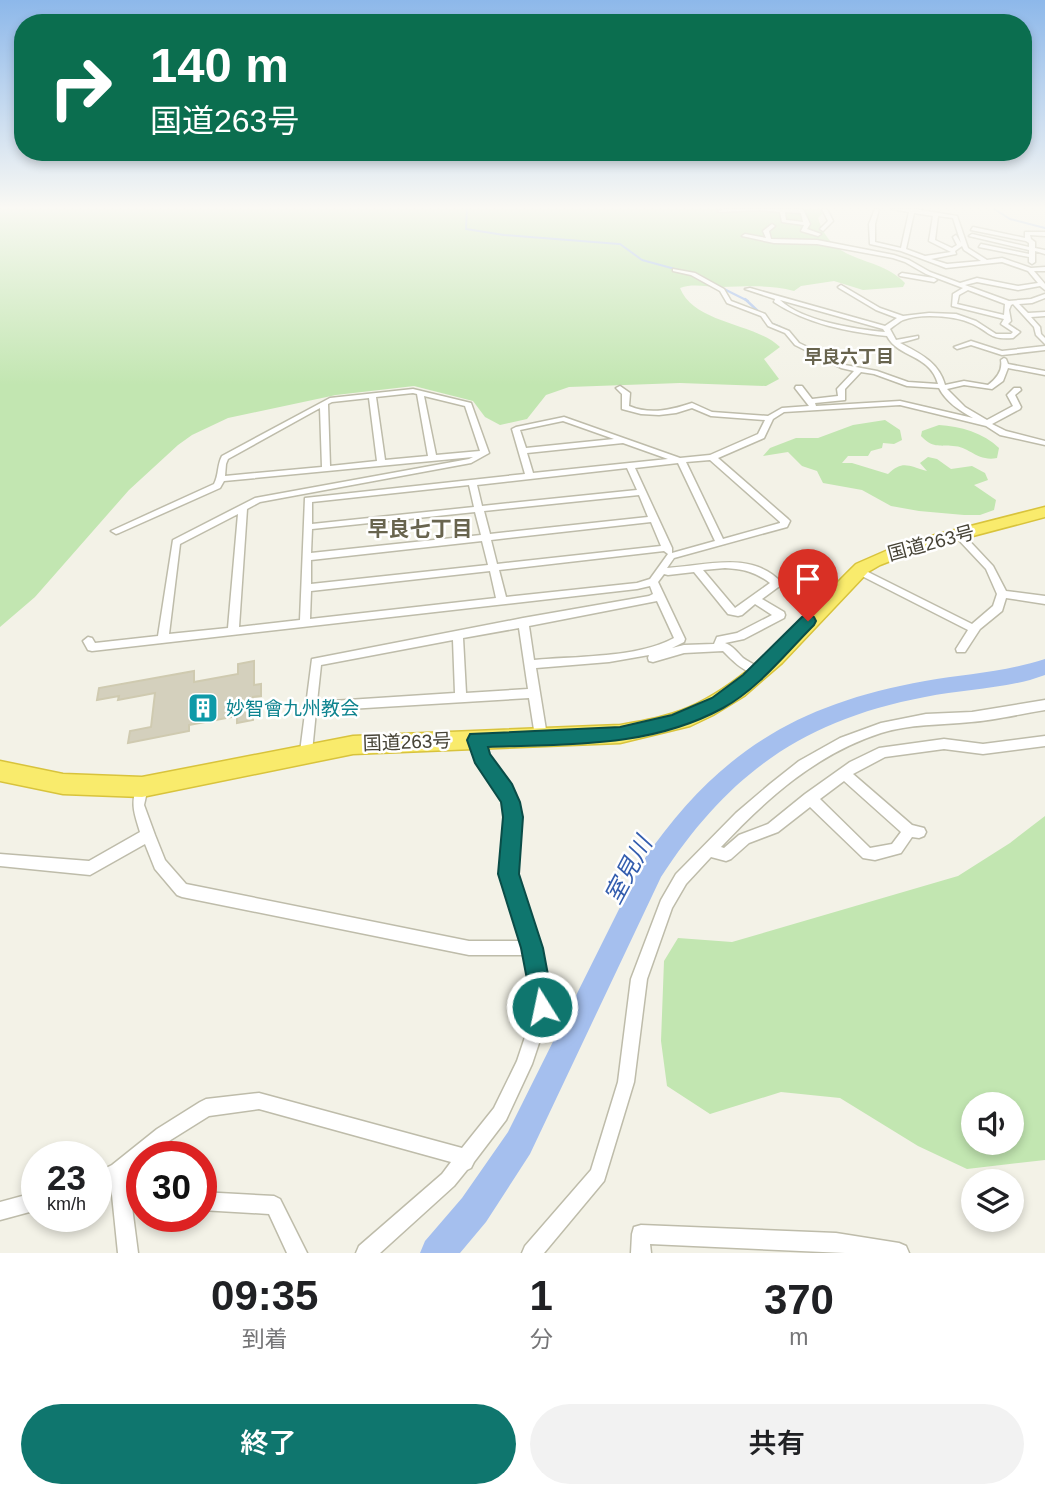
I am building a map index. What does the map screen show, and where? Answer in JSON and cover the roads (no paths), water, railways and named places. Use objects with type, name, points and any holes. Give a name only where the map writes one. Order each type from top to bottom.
[{"type":"highway","name":"国道263号","points":[[0,771],[63,784],[142,787],[306,752],[353,745],[620,734],[662,726],[718,702],[757,671],[859,571],[881,556],[904,547],[1045,512]]},
{"type":"street","points":[[910,267],[903,271],[939,281],[946,278]]},
{"type":"street","points":[[919,267],[958,285],[1012,303],[1037,327],[1038,334],[1045,342]]},
{"type":"street","points":[[1023,267],[1045,269]]},
{"type":"street","points":[[675,270],[692,274],[722,290],[729,302],[763,315],[770,325],[786,332],[797,344],[843,367],[860,369],[902,383],[994,386],[1005,366],[1002,353]]},
{"type":"street","points":[[1030,270],[1043,286]]},
{"type":"street","points":[[958,285],[977,279],[1020,288],[1043,286]]},
{"type":"street","points":[[841,287],[878,309],[902,318],[931,314],[958,317],[974,322],[988,334],[1004,337],[1018,334],[1004,324],[1012,303]]},
{"type":"street","points":[[967,288],[956,294],[954,305],[1008,318]]},
{"type":"street","points":[[748,289],[780,298],[776,302],[788,311],[866,333],[887,331],[902,318]]},
{"type":"street","points":[[1012,303],[1045,296]]},
{"type":"street","points":[[1025,315],[1045,314]]},
{"type":"street","points":[[887,331],[894,343],[926,360],[940,378],[948,396],[986,424]]},
{"type":"street","points":[[894,343],[916,337]]},
{"type":"street","points":[[957,347],[971,343],[1002,353],[1045,348]]},
{"type":"street","points":[[1005,366],[1045,373]]},
{"type":"street","points":[[163,639],[176,542],[258,500],[631,467],[712,457],[761,436],[770,418],[782,410],[842,398],[841,389],[860,369]]},
{"type":"street","points":[[620,388],[626,393],[625,407],[637,413],[678,411],[692,405],[711,414],[770,418]]},
{"type":"street","points":[[799,388],[812,405]]},
{"type":"street","points":[[986,424],[1017,407],[1011,396],[1017,390]]},
{"type":"street","points":[[420,393],[432,458]]},
{"type":"street","points":[[116,531],[217,486],[225,458],[324,402],[420,393],[468,405],[485,453]]},
{"type":"street","points":[[372,396],[380,463]]},
{"type":"street","points":[[324,402],[326,468]]},
{"type":"street","points":[[812,405],[900,402],[986,424],[1012,436],[1045,443]]},
{"type":"street","points":[[530,476],[516,429],[564,419],[681,461],[722,542]]},
{"type":"street","points":[[523,452],[625,441]]},
{"type":"street","points":[[221,479],[485,453]]},
{"type":"street","points":[[308,496],[471,461],[485,453]]},
{"type":"street","points":[[307,587],[669,552],[722,542],[784,525],[785,521],[712,457]]},
{"type":"street","points":[[88,641],[92,647],[653,582],[662,570],[669,552],[631,467]]},
{"type":"street","points":[[472,482],[502,601]]},
{"type":"street","points":[[308,527],[642,492]]},
{"type":"street","points":[[305,622],[308,496]]},
{"type":"street","points":[[233,631],[243,508]]},
{"type":"street","points":[[308,557],[653,519]]},
{"type":"street","points":[[959,535],[990,568],[1002,594],[998,608],[974,629],[961,649]]},
{"type":"street","points":[[662,570],[668,572],[726,564],[748,567],[771,577],[777,583],[737,612],[732,611],[697,569]]},
{"type":"street","points":[[859,571],[974,629]]},
{"type":"street","points":[[530,664],[646,652],[674,645],[680,639],[653,582]]},
{"type":"street","points":[[1002,594],[1045,600]]},
{"type":"street","points":[[306,752],[316,662],[652,599],[659,595]]},
{"type":"street","points":[[719,646],[721,640],[740,636],[780,615],[754,600]]},
{"type":"street","points":[[523,622],[541,736]]},
{"type":"street","points":[[458,635],[461,698]]},
{"type":"street","points":[[653,658],[684,649],[719,646],[726,647],[740,661],[757,671]]},
{"type":"street","points":[[311,707],[534,694]]},
{"type":"street","points":[[532,1253],[598,1175],[626,1082],[639,979],[666,905],[681,879],[741,817],[774,788],[803,765],[844,742],[881,728],[926,719],[972,717],[1045,705]]},
{"type":"street","points":[[366,1253],[465,1162],[500,1114],[524,1064],[542,1007],[532,948],[509,874],[513,817],[510,802],[505,790],[481,757],[476,740]]},
{"type":"street","points":[[711,851],[726,855],[744,839],[773,828],[844,773],[883,752],[944,744],[983,749],[1045,741]]},
{"type":"street","points":[[810,798],[852,838],[862,852],[870,855],[896,849],[914,832],[844,773]]},
{"type":"street","points":[[142,787],[138,805],[148,835],[160,864],[181,890],[469,948],[532,948]]},
{"type":"street","points":[[0,860],[90,867],[148,835]]},
{"type":"street","points":[[112,1174],[163,1135],[206,1108],[259,1101],[457,1155],[465,1162]]},
{"type":"street","points":[[118,1171],[126,1174]]},
{"type":"street","points":[[118,1171],[128,1253]]},
{"type":"street","points":[[217,1202],[274,1205],[297,1253]]},
{"type":"street","points":[[0,1210],[21,1205]]},
{"type":"street","points":[[641,1253],[641,1234],[836,1242],[899,1253]]},
{"type":"waterway","points":[[669,267],[697,275]]},
{"type":"waterway","points":[[722,288],[746,300]]},
{"type":"waterway","points":[[746,300],[772,324],[780,327]]},
{"type":"waterway","name":"室見川","points":[[437,1253],[474,1210],[519,1143],[652,869],[677,832],[704,800],[734,771],[802,727],[840,711],[881,698],[924,689],[1000,679],[1045,667]]},
{"type":"place","name":"妙智會九州教会","points":[[203,708]]},
{"type":"district","name":"早良六丁目","points":[[849,357]]},
{"type":"district","name":"早良七丁目","points":[[420,528]]}]
